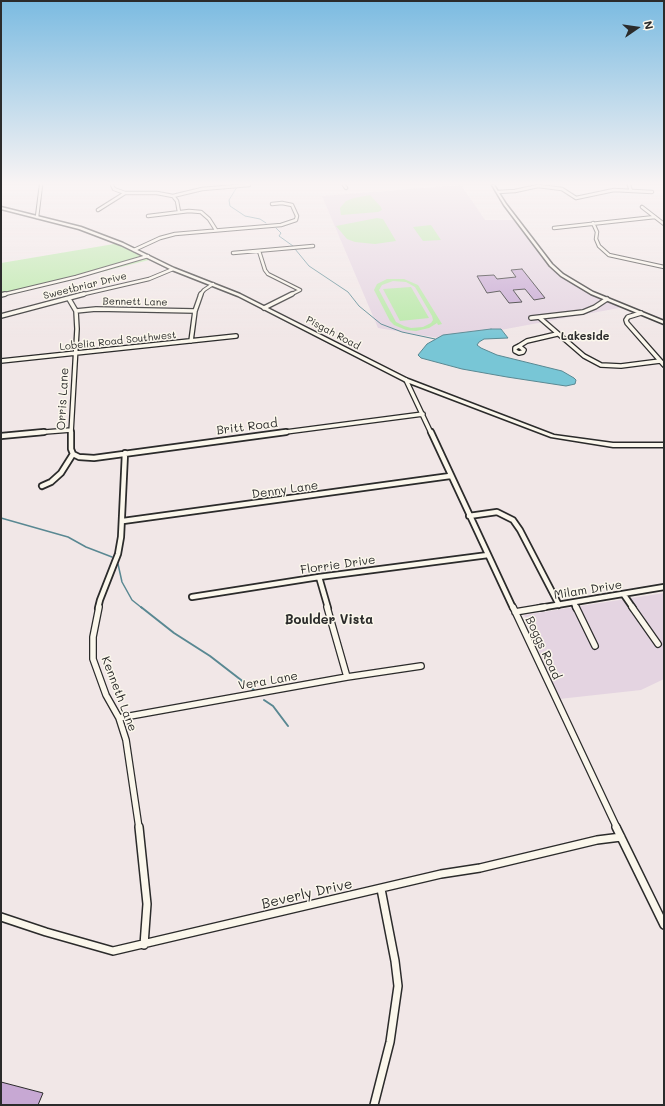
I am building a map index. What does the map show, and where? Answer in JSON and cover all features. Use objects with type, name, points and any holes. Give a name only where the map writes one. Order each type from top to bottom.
[{"type":"street","name":"Pisgah Road","points":[[101,237],[148,256],[173,269],[213,284],[264,308],[406,380],[553,436],[613,445],[664,444]]},
{"type":"street","points":[[134,250],[165,237]]},
{"type":"street","points":[[530,237],[555,269],[569,281],[664,323]]},
{"type":"street","points":[[596,237],[599,246],[609,255],[664,267]]},
{"type":"street","points":[[233,253],[313,246]]},
{"type":"street","points":[[259,251],[265,270],[268,274],[300,290],[264,308]]},
{"type":"street","points":[[1,295],[76,277],[148,256]]},
{"type":"street","name":"Sweetbriar Drive","points":[[1,316],[102,289],[149,279],[173,269]]},
{"type":"street","points":[[191,342],[194,311],[200,295],[204,290],[213,284]]},
{"type":"street","points":[[69,299],[76,311]]},
{"type":"street","points":[[531,318],[583,312],[600,305],[607,299]]},
{"type":"street","name":"Bennett Lane","points":[[76,311],[96,309],[194,311]]},
{"type":"street","name":"Orris Lane","points":[[73,454],[71,450],[71,430],[76,311]]},
{"type":"street","points":[[642,313],[628,317],[626,320],[627,323],[664,365]]},
{"type":"street","points":[[540,318],[584,356],[601,365],[621,366],[660,361]]},
{"type":"street","points":[[519,346],[531,340],[557,334]]},
{"type":"street","name":"Lobelia Road Southwest","points":[[1,361],[191,342],[236,336]]},
{"type":"street","name":"Boggs Road","points":[[406,380],[423,414],[450,476],[664,925]]},
{"type":"street","name":"Britt Road","points":[[73,454],[79,457],[94,458],[423,414]]},
{"type":"street","points":[[1,436],[71,430]]},
{"type":"street","name":"Kenneth Lane","points":[[125,453],[123,521],[118,554],[100,600],[93,637],[93,659],[106,695],[119,718],[126,740],[141,840],[147,904],[144,945]]},
{"type":"street","points":[[42,486],[51,482],[61,473],[73,454]]},
{"type":"street","name":"Denny Lane","points":[[123,521],[450,476]]},
{"type":"street","points":[[469,516],[497,512],[513,520],[520,530],[559,605]]},
{"type":"street","name":"Florrie Drive","points":[[192,597],[319,577],[488,555]]},
{"type":"street","points":[[319,577],[347,677]]},
{"type":"street","name":"Milam Drive","points":[[515,612],[664,587]]},
{"type":"street","points":[[624,594],[658,644]]},
{"type":"street","points":[[574,603],[595,646]]},
{"type":"street","name":"Vera Lane","points":[[119,718],[347,677],[421,666]]},
{"type":"street","name":"Beverly Drive","points":[[1,917],[46,932],[113,951],[144,945],[440,874],[480,868],[597,840],[621,837]]},
{"type":"street","points":[[374,1105],[390,1042],[398,986],[395,961],[380,889]]},
{"type":"shaded area","points":[[339,237],[532,237],[564,277],[587,290],[620,305],[619,308],[463,337],[439,338],[378,328]]},
{"type":"shaded area","points":[[664,593],[664,679],[641,690],[559,699],[524,615]]},
{"type":"green space","points":[[345,237],[393,237],[396,241],[375,244],[355,242]]},
{"type":"green space","points":[[420,237],[439,237],[441,240],[423,241]]},
{"type":"green space","points":[[120,243],[153,259],[1,297],[1,263]]},
{"type":"green space","points":[[387,279],[404,279],[418,285],[442,324],[438,325],[437,323],[429,328],[416,331],[406,330],[394,325],[390,321],[374,290],[377,284]],"holes":[[[393,281],[406,282],[415,287],[432,316],[433,320],[431,323],[423,327],[411,328],[396,322],[379,290],[382,285]]]},
{"type":"green space","points":[[411,287],[429,318],[400,321],[383,289]]},
{"type":"water","points":[[501,329],[508,338],[484,339],[477,345],[481,348],[497,355],[562,371],[576,380],[575,384],[566,386],[462,369],[421,358],[418,355],[427,344],[443,335]]},
{"type":"building","points":[[522,269],[545,298],[534,300],[525,289],[513,290],[522,302],[509,303],[500,291],[487,293],[477,276],[494,275],[497,279],[516,277],[511,270]]},
{"type":"building","points":[[1,1082],[43,1093],[38,1105],[1,1105]]},
{"type":"waterway","points":[[280,237],[293,246]]},
{"type":"waterway","points":[[295,249],[309,266],[348,292],[359,306],[381,324],[402,332],[435,339]]},
{"type":"waterway","points":[[1,518],[68,537],[86,547],[112,557]]},
{"type":"waterway","points":[[118,564],[122,582],[132,600],[142,608]]},
{"type":"waterway","points":[[141,607],[174,633],[210,656],[254,690]]},
{"type":"waterway","points":[[264,700],[273,706],[288,726]]},
{"type":"district","name":"Lakeside","points":[[585,337]]},
{"type":"district","name":"Boulder Vista","points":[[329,620]]}]
